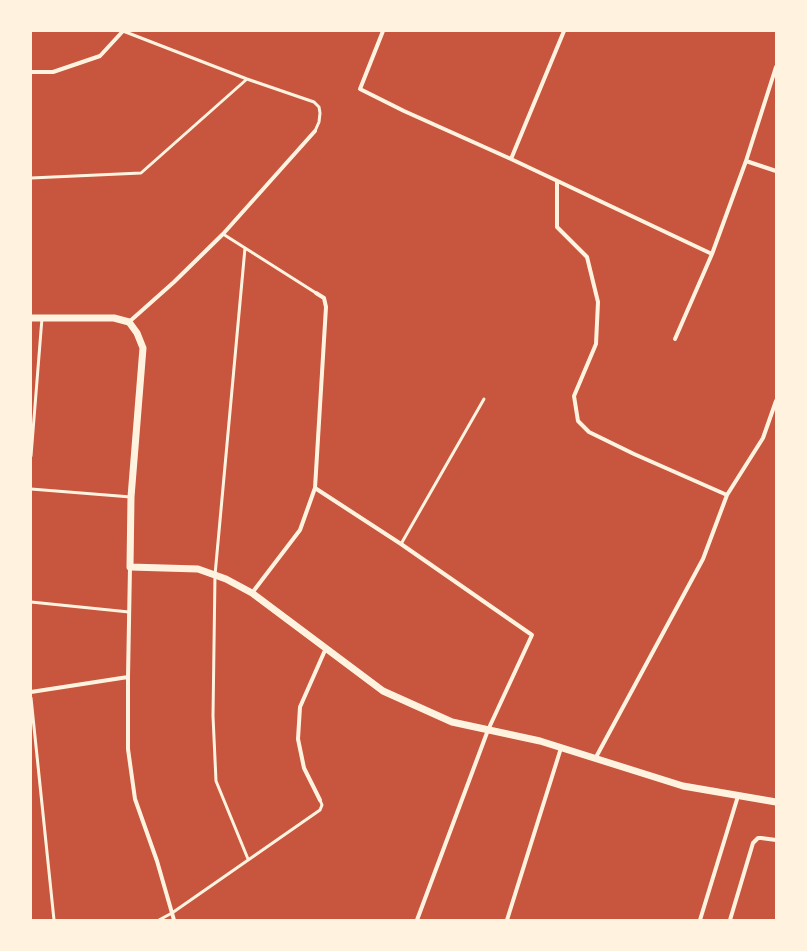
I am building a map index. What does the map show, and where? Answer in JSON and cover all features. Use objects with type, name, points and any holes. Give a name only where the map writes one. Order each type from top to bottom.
[{"type":"street","points":[[31,72],[53,72],[100,56],[123,31]]},
{"type":"street","points":[[383,31],[360,89],[404,111],[511,159],[712,254]]},
{"type":"street","points":[[511,159],[564,31]]},
{"type":"street","points":[[676,339],[712,254],[746,161],[776,67]]},
{"type":"street","points":[[128,322],[174,282],[223,234],[315,131]]},
{"type":"street","points":[[746,161],[776,171]]},
{"type":"street","points":[[557,181],[557,227],[587,257],[598,302],[596,344],[574,396],[578,421],[589,432],[634,454],[727,495]]},
{"type":"street","points":[[252,592],[300,530],[315,488],[326,307],[324,298],[316,293]]},
{"type":"street","points":[[31,318],[114,318],[128,322],[137,333],[143,348],[131,497],[128,749],[135,799],[157,861],[174,920]]},
{"type":"street","points":[[595,759],[703,559],[727,495],[763,438],[776,401]]},
{"type":"street","points":[[315,488],[401,544],[532,635],[488,730],[417,920]]},
{"type":"street","points":[[130,567],[198,569],[226,579],[252,592],[384,691],[452,722],[540,741],[683,786],[776,802]]},
{"type":"street","points":[[320,800],[304,768],[298,739],[300,707],[326,648]]},
{"type":"street","points":[[31,692],[128,677]]},
{"type":"street","points":[[507,920],[561,748]]},
{"type":"street","points":[[700,920],[738,796]]},
{"type":"street","points":[[730,920],[753,843],[758,838],[776,840]]},
{"type":"lane","points":[[123,31],[247,79],[314,102],[319,106],[320,113],[319,122],[315,131]]},
{"type":"lane","points":[[31,178],[141,173],[247,79]]},
{"type":"lane","points":[[223,234],[316,293]]},
{"type":"lane","points":[[245,248],[215,575],[213,716],[216,782],[248,859]]},
{"type":"lane","points":[[31,456],[42,318]]},
{"type":"lane","points":[[401,544],[484,399]]},
{"type":"lane","points":[[31,489],[131,497]]},
{"type":"lane","points":[[31,602],[129,612]]},
{"type":"lane","points":[[31,698],[54,920]]},
{"type":"lane","points":[[159,920],[320,810],[322,805],[320,800]]}]
